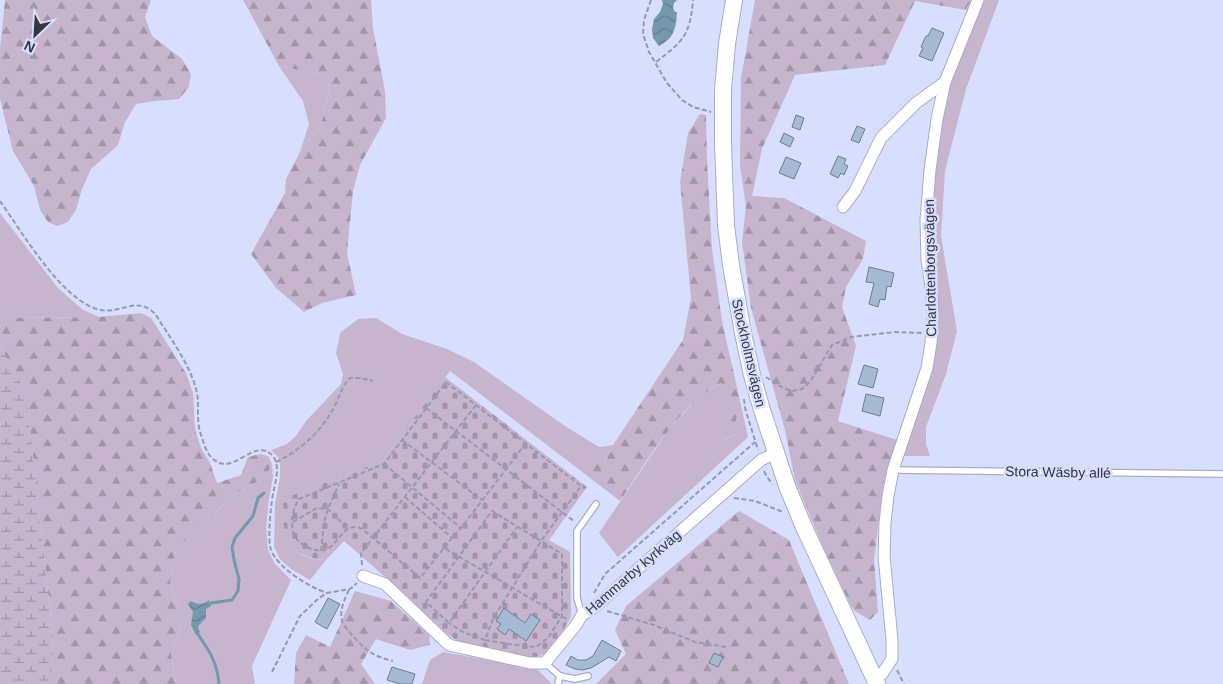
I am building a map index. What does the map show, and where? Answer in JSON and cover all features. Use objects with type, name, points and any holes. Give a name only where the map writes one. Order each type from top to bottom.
[{"type":"street","name":"Stockholmsvägen","points":[[734,0],[727,44],[723,90],[726,225],[731,265],[752,375],[787,486],[803,525],[876,682]]},
{"type":"street","name":"Charlottenborgsvägen","points":[[876,682],[892,659],[884,556],[888,496],[893,470],[927,368],[932,334],[933,315],[927,260],[926,220],[937,119],[945,82],[978,0]]},
{"type":"street","points":[[843,207],[855,191],[881,138],[916,103],[945,82]]},
{"type":"street","name":"Hammarby kyrkväg","points":[[545,662],[576,625],[582,614],[595,607],[761,460],[776,453]]},
{"type":"street","points":[[363,576],[385,584],[449,645],[530,663],[545,662]]},
{"type":"lane","name":"Stora Wäsby allé","points":[[893,470],[1223,474]]},
{"type":"lane","points":[[582,614],[577,598],[576,531],[596,504]]},
{"type":"lane","points":[[545,662],[560,676],[574,679],[588,676]]},
{"type":"lane","points":[[558,684],[560,676]]},
{"type":"path","points":[[651,0],[644,20],[643,34],[649,52],[667,84],[682,100],[693,107],[723,114]]},
{"type":"path","points":[[656,62],[686,35],[692,18],[693,0]]},
{"type":"path","points":[[0,201],[44,264],[62,285],[80,300],[93,308],[106,312],[143,305],[154,314],[194,379],[199,428],[207,451],[213,459],[222,464],[235,462],[254,451],[263,450],[273,456],[276,462],[276,475],[270,529],[271,549],[278,561],[288,571],[319,590],[327,592],[350,589]]},
{"type":"path","points":[[761,373],[783,388],[792,391],[802,389],[810,382],[832,345],[852,337],[895,332],[932,334]]},
{"type":"path","points":[[276,462],[294,453],[309,440],[332,411],[344,384],[350,378],[373,381]]},
{"type":"path","points":[[485,640],[493,619],[541,541],[581,486],[526,443],[476,404],[446,382],[384,464],[299,499],[294,506],[293,531],[297,540],[307,548],[321,551],[329,549],[348,529],[357,527],[364,530],[420,578],[526,443]]},
{"type":"path","points":[[393,661],[379,658],[370,653],[358,642],[342,621],[346,596],[363,576],[360,554],[476,404]]},
{"type":"path","points":[[426,408],[580,526]]},
{"type":"path","points":[[402,439],[482,500]]},
{"type":"path","points":[[582,614],[604,574],[756,442]]},
{"type":"path","points":[[384,464],[461,528]]},
{"type":"path","points":[[321,551],[324,522],[340,483]]},
{"type":"path","points":[[719,496],[754,501],[787,513]]},
{"type":"path","points":[[405,497],[452,538]]},
{"type":"path","points":[[292,523],[317,508],[328,509],[348,529]]},
{"type":"path","points":[[492,511],[517,527],[562,554],[562,616],[548,638],[536,647],[485,640],[463,632],[449,623],[426,602],[492,511]]},
{"type":"path","points":[[449,623],[517,527]]},
{"type":"path","points":[[444,548],[576,625]]},
{"type":"path","points":[[272,672],[300,616],[327,592]]},
{"type":"path","points":[[595,607],[654,625],[695,642],[726,647]]},
{"type":"green space","points":[[5,0],[151,0],[145,17],[152,36],[182,59],[191,74],[189,87],[179,99],[136,104],[125,122],[118,145],[91,169],[82,189],[76,210],[68,222],[57,226],[48,222],[40,210],[34,186],[13,151],[0,99],[0,49]]},
{"type":"green space","points":[[243,0],[371,0],[373,28],[385,91],[386,118],[360,165],[353,191],[347,253],[356,295],[322,303],[304,312],[276,288],[251,254],[285,193],[286,179],[300,152],[321,125],[330,86],[319,74],[279,66]]},
{"type":"green space","points":[[755,0],[971,0],[966,10],[915,1],[885,65],[795,75],[762,149],[752,196],[784,198],[866,241],[863,259],[846,287],[842,307],[856,346],[838,421],[897,440],[884,480],[874,559],[878,612],[870,620],[853,610],[823,547],[795,480],[785,430],[751,308],[742,242],[746,206],[740,165],[741,78]]},
{"type":"green space","points":[[985,0],[999,0],[966,89],[945,171],[941,236],[957,331],[946,374],[926,427],[926,444],[930,456],[903,456],[932,372],[937,338],[938,294],[931,245],[935,169],[943,120],[949,88],[966,41]]},
{"type":"green space","points":[[279,66],[319,74],[330,86],[321,125],[300,152],[309,124],[303,101]]},
{"type":"green space","points":[[700,114],[706,115],[712,249],[722,321],[742,410],[736,418],[736,435],[725,439],[726,399],[721,383],[706,393],[691,405],[664,436],[620,501],[585,474],[593,463],[603,463],[683,340],[691,298],[680,182],[688,133]]},
{"type":"green space","points":[[0,213],[58,288],[83,310],[99,317],[4,318],[0,326]]},
{"type":"green space","points":[[141,313],[151,318],[186,373],[193,393],[195,429],[201,448],[210,463],[217,483],[241,475],[248,457],[260,454],[268,456],[272,464],[266,477],[236,493],[176,549],[170,582],[182,623],[171,654],[176,684],[47,684],[54,646],[26,394],[0,346],[0,326],[4,318],[99,317]]},
{"type":"green space","points":[[376,318],[402,334],[447,349],[474,362],[565,426],[599,447],[613,445],[603,463],[593,463],[585,474],[450,371],[382,461],[284,499],[291,545],[302,555],[313,559],[326,560],[310,580],[291,569],[280,559],[274,547],[275,504],[280,477],[280,465],[278,457],[271,450],[287,444],[296,436],[306,421],[341,384],[343,374],[336,353],[340,333],[358,319]]},
{"type":"green space","points":[[0,346],[26,393],[54,646],[49,684],[0,684]]},
{"type":"green space","points":[[445,377],[587,487],[549,540],[570,552],[571,617],[554,646],[545,654],[533,658],[459,642],[447,634],[344,541],[326,560],[301,554],[291,546],[285,534],[283,499],[382,461]]},
{"type":"green space","points":[[721,383],[726,399],[726,439],[736,435],[736,418],[742,410],[748,437],[618,557],[599,533],[669,429],[702,394]]},
{"type":"green space","points":[[272,464],[273,477],[266,528],[268,550],[275,564],[291,580],[252,666],[255,684],[176,684],[171,654],[182,623],[170,582],[176,549],[236,493],[266,477]]},
{"type":"green space","points":[[739,511],[789,540],[849,684],[596,684],[626,654],[615,630],[626,606]]},
{"type":"green space","points":[[355,591],[391,601],[429,635],[430,645],[410,650],[376,639],[361,664],[375,684],[294,684],[296,653],[306,635],[330,647]]},
{"type":"green space","points":[[443,652],[537,669],[551,684],[422,684],[430,660]]},
{"type":"water","points":[[662,0],[677,0],[673,8],[677,12],[676,23],[671,36],[659,46],[653,38],[652,29],[654,19],[660,12],[663,4]]},
{"type":"water","points":[[209,600],[211,606],[206,609],[206,618],[199,625],[200,632],[196,635],[191,625],[193,612],[188,604],[191,601],[200,604]]},
{"type":"building","points":[[932,28],[944,33],[932,61],[919,56],[926,36],[928,36]]},
{"type":"building","points":[[796,115],[804,118],[800,130],[792,127]]},
{"type":"building","points":[[857,126],[865,129],[859,143],[851,140]]},
{"type":"building","points":[[784,133],[794,138],[790,147],[780,142]]},
{"type":"building","points":[[838,156],[846,159],[844,164],[848,166],[844,175],[841,173],[838,178],[830,174]]},
{"type":"building","points":[[786,157],[801,163],[794,179],[779,173]]},
{"type":"building","points":[[869,267],[894,273],[891,287],[887,286],[885,300],[880,299],[878,307],[869,304],[874,283],[866,282]]},
{"type":"building","points":[[864,365],[878,369],[873,388],[858,384]]},
{"type":"building","points":[[866,394],[884,398],[880,416],[862,411]]},
{"type":"building","points":[[328,598],[340,604],[327,629],[315,622]]},
{"type":"building","points":[[504,608],[525,623],[531,614],[540,620],[526,641],[509,629],[505,635],[497,629],[501,624],[496,621]]},
{"type":"building","points":[[602,640],[621,651],[616,661],[609,657],[591,668],[582,670],[566,665],[571,656],[578,660],[586,660],[593,656]]},
{"type":"building","points":[[714,653],[723,657],[718,667],[709,663]]},
{"type":"building","points":[[392,667],[415,674],[412,684],[400,684],[387,680]]},
{"type":"waterway","points":[[207,606],[211,603],[232,600],[238,591],[239,579],[232,547],[235,538],[253,516],[258,498],[264,493]]},
{"type":"waterway","points":[[195,630],[214,661],[219,684]]}]
